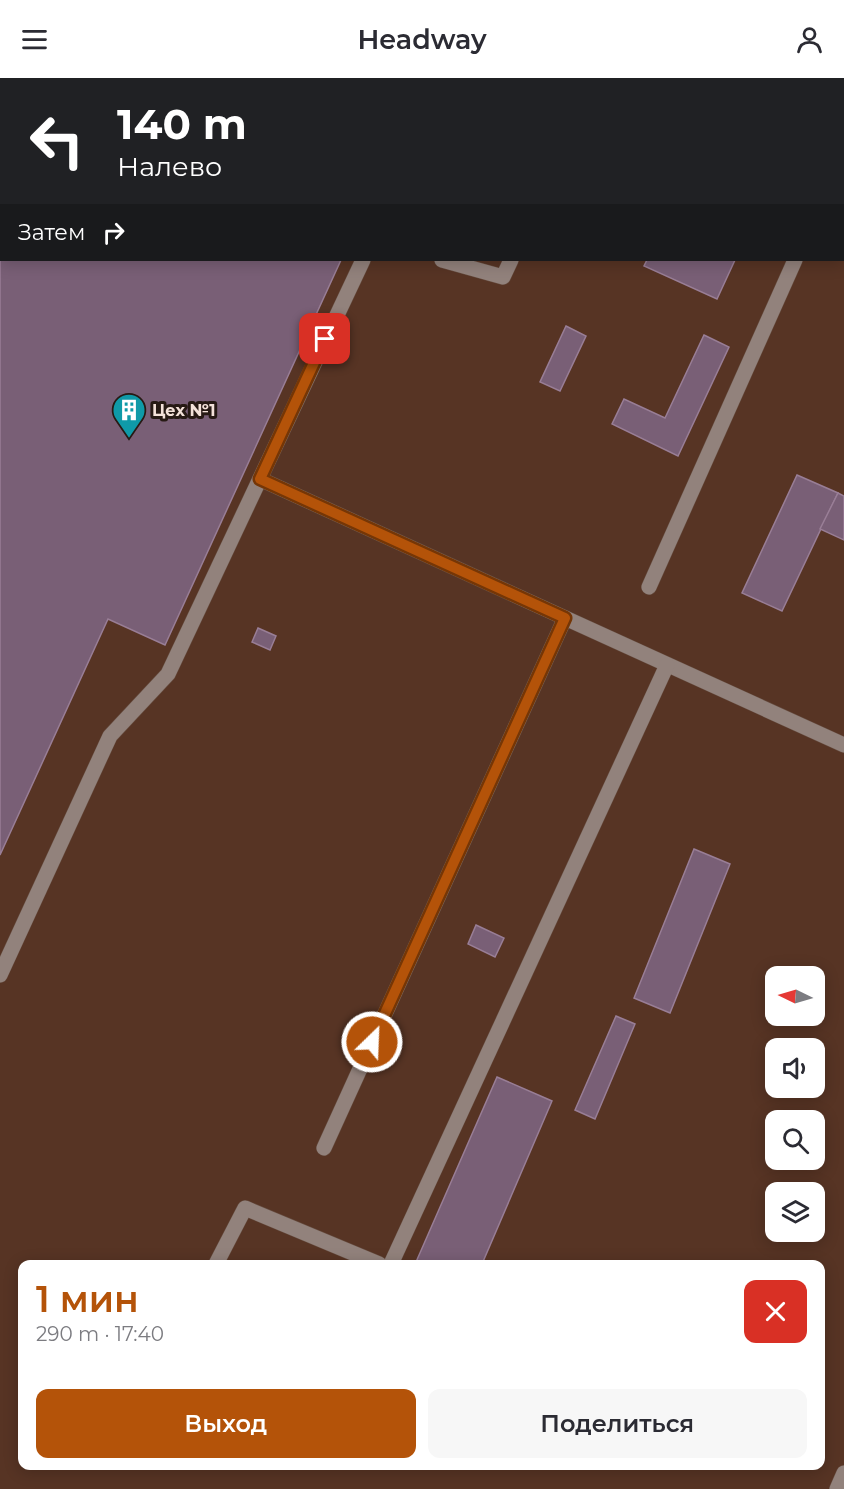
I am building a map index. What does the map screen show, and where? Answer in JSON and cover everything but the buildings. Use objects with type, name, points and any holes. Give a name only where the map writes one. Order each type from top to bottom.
[{"type":"lane","points":[[0,975],[110,736],[168,674],[363,261]]},
{"type":"lane","points":[[446,261],[503,277],[511,261]]},
{"type":"lane","points":[[649,587],[795,261]]},
{"type":"lane","points":[[260,479],[844,746]]},
{"type":"lane","points":[[324,1148],[565,618]]},
{"type":"lane","points":[[393,1260],[667,664]]},
{"type":"lane","points":[[218,1260],[245,1208],[369,1260]]},
{"type":"lane","points":[[837,1489],[844,1473]]},
{"type":"shaded area","points":[[0,261],[844,261],[844,1489],[0,1489]]},
{"type":"place","name":"Цех №1","points":[[129,439]]},
{"type":"route","points":[[325,339],[260,479],[565,618],[372,1042]]}]
